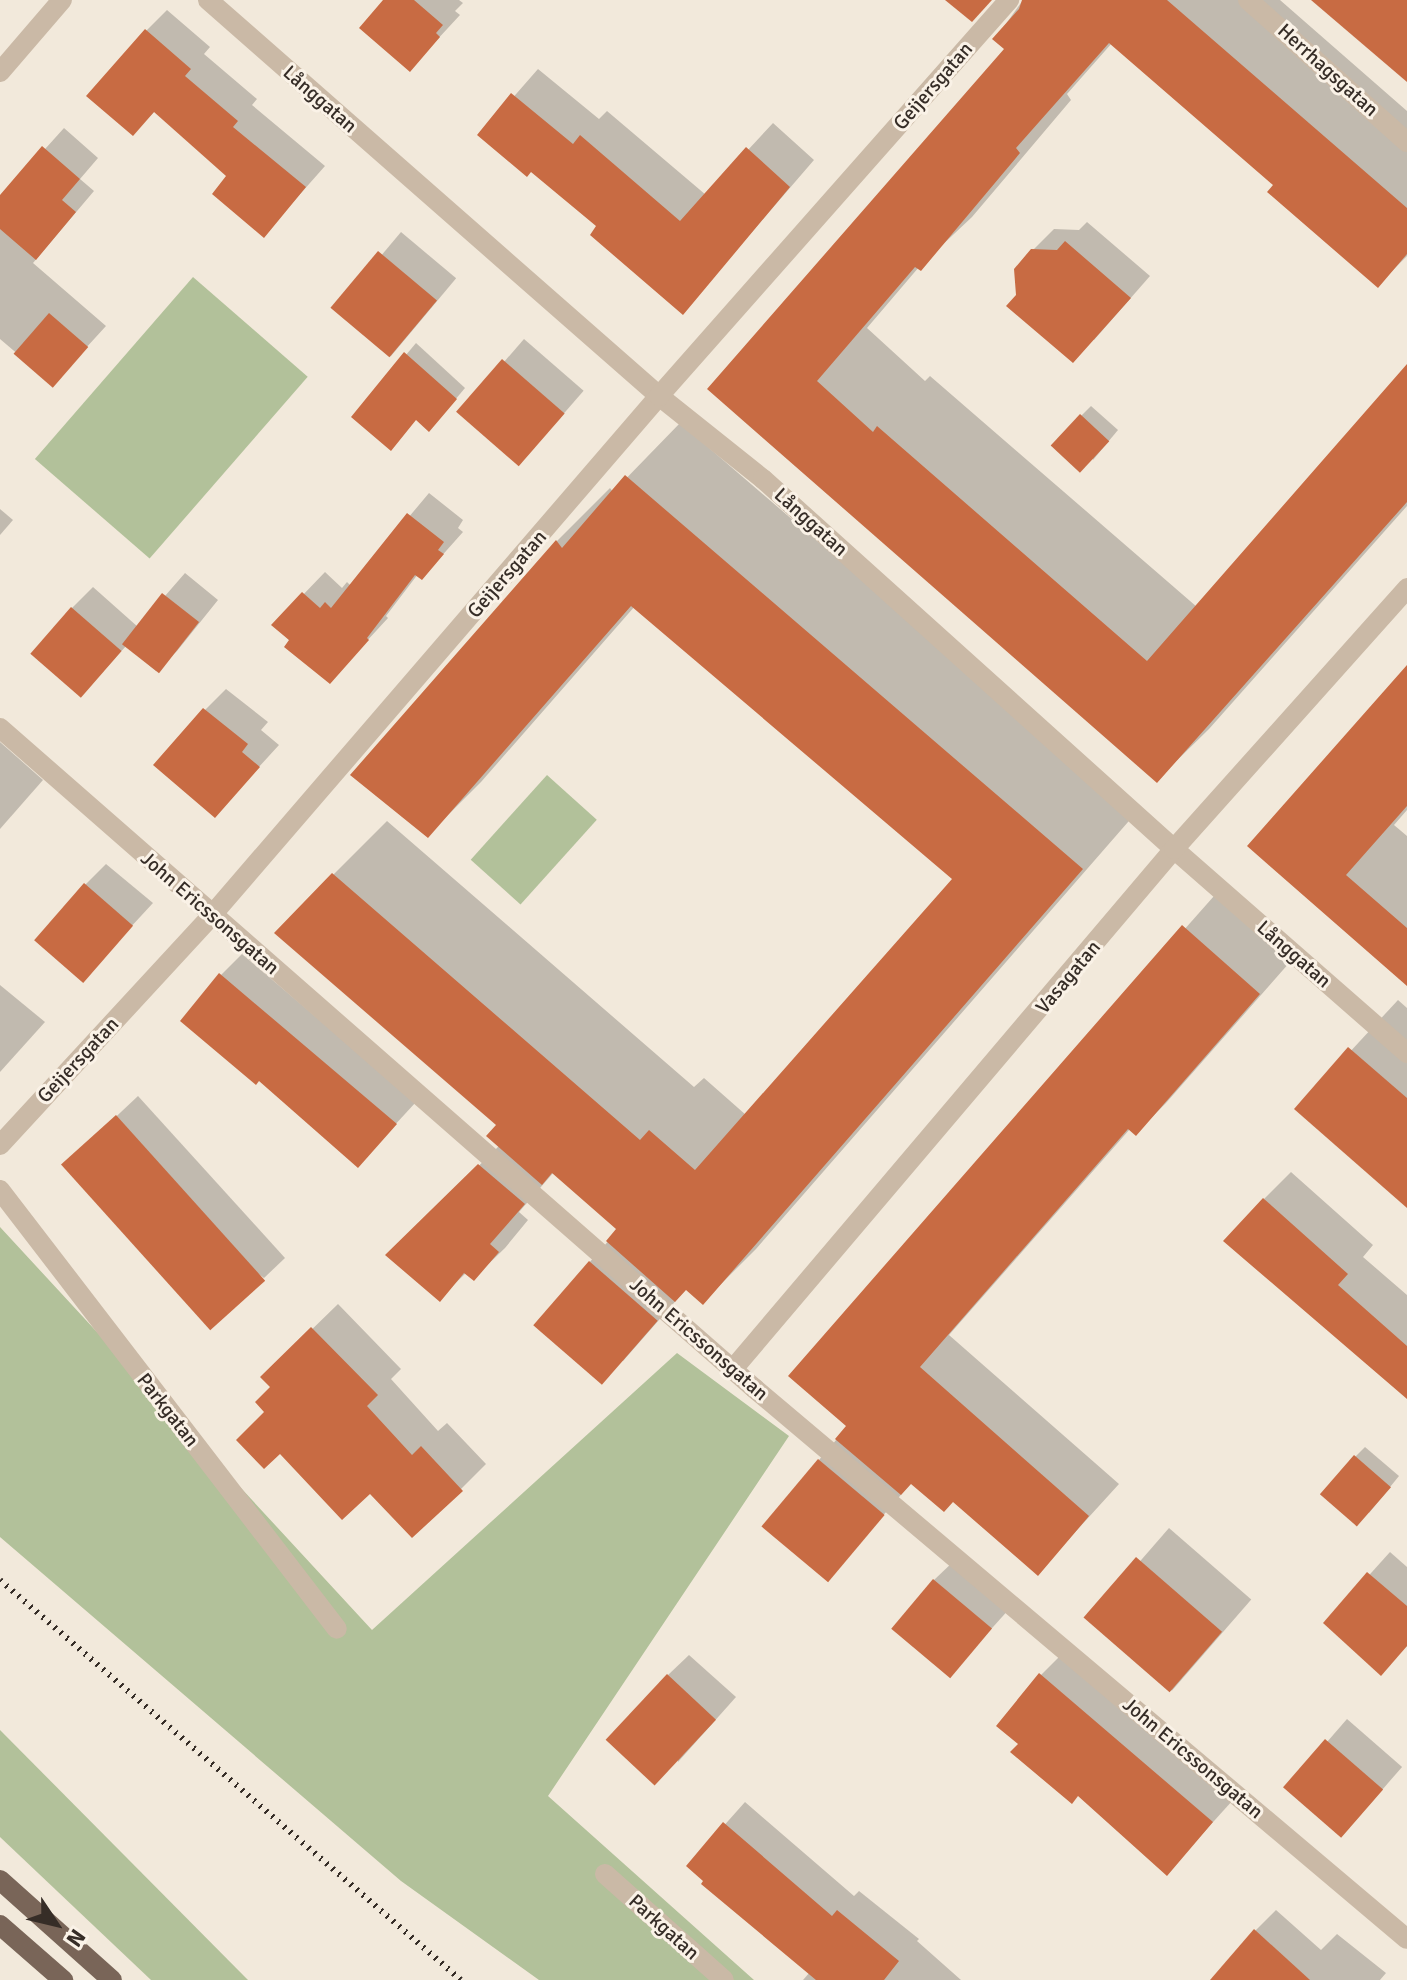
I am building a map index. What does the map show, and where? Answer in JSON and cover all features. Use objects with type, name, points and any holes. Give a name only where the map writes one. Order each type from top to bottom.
[{"type":"main road","points":[[0,1880],[112,1980]]},
{"type":"main road","points":[[0,1925],[63,1980]]},
{"type":"street","points":[[0,72],[62,0]]},
{"type":"street","name":"Långgatan","points":[[208,0],[659,396],[763,479],[1174,849],[1407,1053]]},
{"type":"street","name":"Geijersgatan","points":[[0,1145],[212,915],[659,396],[1009,0]]},
{"type":"street","name":"Herrhagsgatan","points":[[1248,0],[1407,142]]},
{"type":"street","name":"Vasagatan","points":[[733,1369],[1174,849],[1407,588]]},
{"type":"street","name":"John Ericssonsgatan","points":[[0,728],[733,1369],[1407,1939]]},
{"type":"street","name":"Parkgatan","points":[[0,1190],[337,1629]]},
{"type":"street","name":"Parkgatan","points":[[605,1874],[724,1980]]},
{"type":"green space","points":[[193,277],[308,377],[150,559],[35,459]]},
{"type":"green space","points":[[547,775],[597,820],[521,905],[471,860]]},
{"type":"green space","points":[[0,1227],[372,1630],[677,1353],[789,1436],[548,1796],[754,1980],[539,1980],[401,1881],[0,1537]]},
{"type":"green space","points":[[0,1730],[248,1980],[151,1980],[0,1837]]},
{"type":"building","points":[[383,0],[414,0],[443,25],[436,33],[440,37],[410,72],[359,28]]},
{"type":"building","points":[[945,0],[992,0],[972,22]]},
{"type":"building","points":[[1022,0],[1167,0],[1407,208],[1407,254],[1378,288],[1267,192],[1273,185],[1109,43],[1016,148],[1020,153],[921,271],[915,267],[817,381],[873,432],[877,426],[1147,661],[1407,364],[1407,502],[1157,783],[707,389],[1004,49],[992,39],[1019,9]]},
{"type":"building","points":[[1311,0],[1407,0],[1407,82]]},
{"type":"building","points":[[145,29],[191,69],[185,76],[238,121],[233,127],[306,187],[264,238],[212,194],[226,176],[154,112],[133,136],[86,96]]},
{"type":"building","points":[[511,93],[573,144],[580,135],[680,221],[746,147],[790,187],[683,315],[590,235],[596,226],[531,172],[527,177],[477,135]]},
{"type":"building","points":[[42,146],[80,179],[62,200],[76,212],[36,260],[0,229],[0,195]]},
{"type":"building","points":[[1065,241],[1131,298],[1073,363],[1006,306],[1016,295],[1014,269],[1031,249],[1057,250]]},
{"type":"building","points":[[378,251],[437,300],[389,357],[330,308]]},
{"type":"building","points":[[49,313],[88,347],[53,388],[14,354]]},
{"type":"building","points":[[404,352],[457,399],[429,432],[416,420],[391,451],[351,417]]},
{"type":"building","points":[[502,359],[565,413],[519,466],[456,412]]},
{"type":"building","points":[[1080,414],[1109,441],[1080,473],[1051,445]]},
{"type":"building","points":[[625,475],[1083,869],[703,1305],[686,1290],[675,1302],[606,1241],[616,1229],[552,1173],[542,1185],[486,1136],[496,1125],[274,933],[332,873],[640,1140],[649,1130],[695,1170],[952,879],[631,606],[428,838],[350,775],[556,540],[562,548]]},
{"type":"building","points":[[407,513],[444,542],[438,550],[444,554],[422,580],[415,575],[367,638],[369,640],[330,684],[284,647],[289,640],[271,625],[302,592],[320,608],[325,602],[331,608]]},
{"type":"building","points":[[162,593],[199,622],[159,673],[122,644]]},
{"type":"building","points":[[71,607],[122,651],[81,698],[30,654]]},
{"type":"building","points":[[1407,665],[1407,806],[1346,875],[1407,928],[1407,986],[1247,846]]},
{"type":"building","points":[[203,708],[248,744],[242,752],[260,767],[215,818],[153,765]]},
{"type":"building","points":[[84,883],[133,926],[83,983],[34,940]]},
{"type":"building","points":[[1182,925],[1260,994],[1136,1136],[1128,1129],[920,1367],[1089,1516],[1038,1576],[953,1502],[944,1512],[911,1484],[901,1495],[835,1439],[846,1426],[788,1376]]},
{"type":"building","points":[[219,973],[397,1124],[358,1168],[259,1081],[256,1085],[180,1021]]},
{"type":"building","points":[[1348,1047],[1407,1098],[1407,1208],[1294,1109]]},
{"type":"building","points":[[116,1115],[265,1281],[210,1330],[61,1165]]},
{"type":"building","points":[[478,1164],[525,1204],[490,1244],[499,1252],[474,1281],[464,1273],[440,1302],[385,1255]]},
{"type":"building","points":[[1263,1198],[1348,1274],[1338,1285],[1407,1346],[1407,1399],[1223,1241]]},
{"type":"building","points":[[589,1261],[658,1321],[602,1385],[533,1325]]},
{"type":"building","points":[[311,1327],[378,1395],[367,1406],[412,1455],[421,1446],[463,1491],[412,1538],[370,1494],[342,1520],[280,1454],[264,1469],[236,1440],[264,1412],[255,1402],[270,1387],[260,1377]]},
{"type":"building","points":[[1354,1455],[1391,1487],[1357,1526],[1320,1494]]},
{"type":"building","points":[[818,1459],[885,1515],[828,1582],[761,1526]]},
{"type":"building","points":[[1136,1557],[1222,1632],[1170,1692],[1084,1617]]},
{"type":"building","points":[[1367,1572],[1407,1606],[1407,1646],[1381,1676],[1323,1623]]},
{"type":"building","points":[[933,1579],[992,1628],[950,1678],[891,1629]]},
{"type":"building","points":[[1039,1673],[1213,1822],[1167,1876],[1078,1796],[1072,1804],[1010,1752],[1018,1744],[996,1726]]},
{"type":"building","points":[[667,1674],[716,1720],[655,1786],[606,1740]]},
{"type":"building","points":[[1325,1739],[1383,1790],[1341,1838],[1283,1787]]},
{"type":"building","points":[[723,1822],[832,1916],[837,1910],[899,1961],[884,1980],[816,1980],[701,1884],[703,1881],[686,1866]]},
{"type":"building","points":[[1254,1929],[1310,1980],[1210,1980]]},
{"type":"railway","points":[[0,1580],[461,1980]]}]
